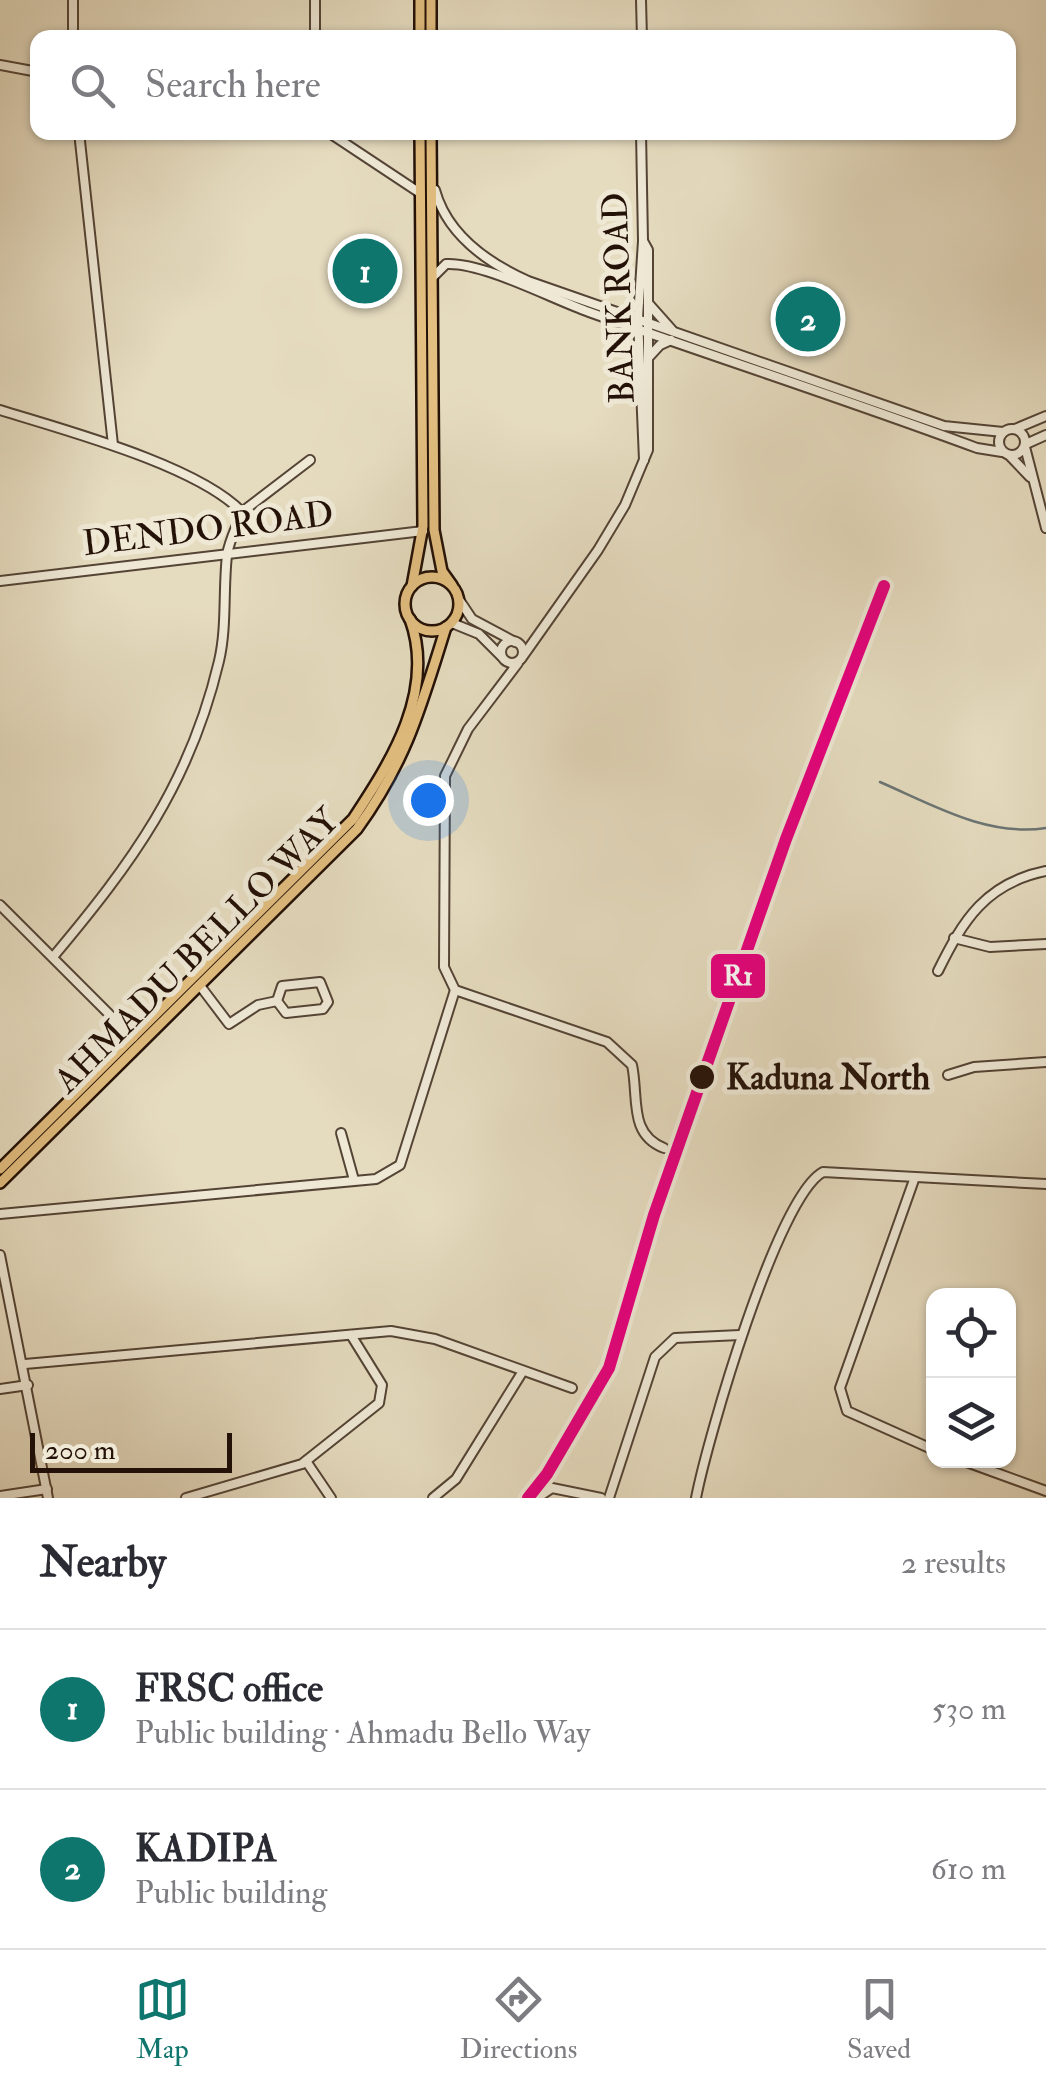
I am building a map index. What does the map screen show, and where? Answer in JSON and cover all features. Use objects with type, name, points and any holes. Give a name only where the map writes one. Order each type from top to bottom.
[{"type":"main road","points":[[420,0],[420,30]]},
{"type":"main road","points":[[431,0],[431,30]]},
{"type":"main road","points":[[420,140],[423,531],[412,586],[405,600],[410,619],[426,630],[449,625],[460,601],[442,571],[434,530],[432,140]]},
{"type":"main road","points":[[412,586],[432,576],[452,585]]},
{"type":"main road","name":"AHMADU BELLO WAY","points":[[0,1169],[354,819],[394,752],[419,680],[420,649],[410,619]]},
{"type":"main road","name":"AHMADU BELLO WAY","points":[[0,1184],[332,858],[389,787],[408,748],[449,625]]},
{"type":"street","points":[[73,0],[73,30]]},
{"type":"street","points":[[315,0],[315,30]]},
{"type":"street","points":[[642,0],[642,30]]},
{"type":"street","points":[[0,64],[30,70]]},
{"type":"street","points":[[80,140],[113,445]]},
{"type":"street","points":[[340,140],[420,193]]},
{"type":"street","name":"BANK ROAD","points":[[455,990],[444,967],[442,792],[463,738],[540,638],[616,520],[644,460],[649,432],[648,358],[642,320],[648,250],[643,241],[642,140]]},
{"type":"street","points":[[432,176],[436,196],[451,223],[479,253],[528,280],[944,426],[1003,432],[1046,416]]},
{"type":"street","points":[[432,285],[437,270],[446,264],[474,266],[620,323],[977,448],[1019,454],[1025,445],[1046,435]]},
{"type":"street","points":[[620,312],[643,300],[672,330]]},
{"type":"street","points":[[620,323],[640,345]]},
{"type":"street","name":"BANK ROAD","points":[[643,331],[640,345],[644,460]]},
{"type":"street","points":[[648,358],[660,345],[672,340]]},
{"type":"street","points":[[0,410],[113,445],[187,478],[232,502],[242,512]]},
{"type":"street","points":[[1015,429],[1023,434],[1046,528]]},
{"type":"street","points":[[1003,432],[999,440],[1006,453],[1032,479]]},
{"type":"street","points":[[53,957],[116,882],[163,813],[184,766],[220,660],[228,552],[242,512],[310,460]]},
{"type":"street","name":"DENDO ROAD","points":[[0,581],[423,531]]},
{"type":"street","points":[[460,601],[472,619],[516,643],[527,646],[540,638]]},
{"type":"street","points":[[449,625],[479,634],[504,659],[520,661],[516,643]]},
{"type":"street","points":[[504,680],[504,645],[516,643]]},
{"type":"street","points":[[938,972],[974,907],[994,890],[1046,871]]},
{"type":"street","points":[[0,905],[133,1038]]},
{"type":"street","points":[[954,938],[990,947],[1046,944]]},
{"type":"street","points":[[201,987],[229,1024],[258,1004],[276,1001],[293,1013],[323,1009],[328,1002],[320,982],[282,986],[276,1001]]},
{"type":"street","points":[[0,1214],[376,1179],[400,1165],[455,990],[606,1042],[632,1065],[639,1130],[649,1142],[664,1148]]},
{"type":"street","points":[[948,1075],[974,1067],[1046,1062]]},
{"type":"street","points":[[341,1133],[354,1180]]},
{"type":"street","points":[[696,1498],[740,1335],[794,1212],[814,1178],[824,1172],[1046,1184]]},
{"type":"street","points":[[914,1176],[840,1388],[847,1411],[926,1446]]},
{"type":"street","points":[[0,1255],[25,1364],[47,1494],[0,1496]]},
{"type":"street","points":[[25,1364],[411,1333],[572,1388]]},
{"type":"street","points":[[186,1498],[304,1463],[354,1428],[382,1397],[376,1372],[351,1335]]},
{"type":"street","points":[[609,1498],[627,1430],[660,1350],[675,1338],[740,1335]]},
{"type":"street","points":[[433,1498],[456,1478],[523,1371]]},
{"type":"street","points":[[0,1389],[28,1385]]},
{"type":"street","points":[[304,1463],[329,1498]]},
{"type":"street","points":[[982,1468],[1046,1491]]},
{"type":"street","points":[[537,1498],[545,1489],[600,1498]]},
{"type":"waterway","points":[[880,782],[982,823],[1024,830],[1046,828]]},
{"type":"transit line","name":"R1","points":[[528,1498],[547,1474],[609,1368],[654,1215],[786,839],[884,586]]},
{"type":"place","name":"FRSC office","points":[[365,271]]},
{"type":"place","name":"KADIPA","points":[[808,319]]},
{"type":"place","name":"Kaduna North","points":[[702,1077]]}]
